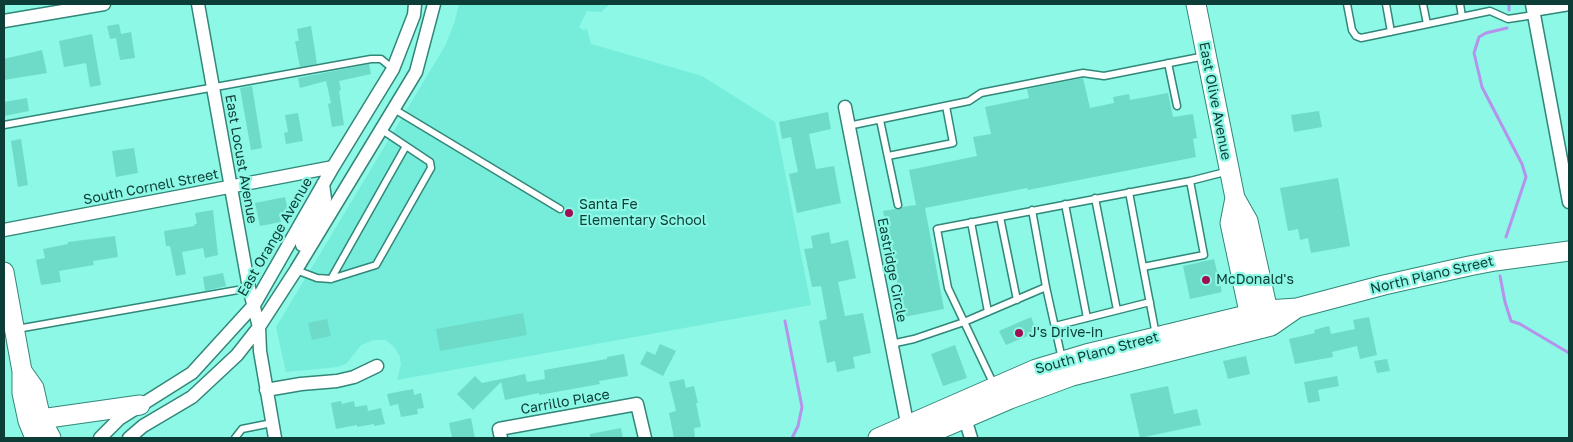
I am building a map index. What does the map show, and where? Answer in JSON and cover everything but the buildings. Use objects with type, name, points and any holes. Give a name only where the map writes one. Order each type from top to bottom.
[{"type":"main road","name":"East Olive Avenue","points":[[1196,4],[1235,198],[1248,221],[1269,318]]},
{"type":"main road","name":"East Olive Avenue","points":[[1235,198],[1230,223],[1251,323]]},
{"type":"main road","name":"North Plano Street","points":[[1269,318],[1297,308],[1384,285],[1469,266],[1569,251]]},
{"type":"main road","points":[[4,272],[22,371],[22,393],[28,421],[35,438]]},
{"type":"main road","name":"South Plano Street","points":[[962,410],[1010,399],[1088,372],[1269,318]]},
{"type":"main road","name":"South Plano Street","points":[[878,438],[912,434],[962,410],[994,386],[1062,360],[1157,337],[1251,323]]},
{"type":"main road","points":[[1010,399],[1017,388],[1058,370],[1062,360]]},
{"type":"main road","points":[[22,371],[34,388],[41,419],[51,438]]},
{"type":"main road","points":[[41,419],[140,405]]},
{"type":"street","points":[[4,22],[104,4]]},
{"type":"street","name":"East Locust Avenue","points":[[198,4],[249,288],[259,327],[260,351],[275,438]]},
{"type":"street","name":"East Orange Avenue","points":[[100,438],[119,419],[192,373],[254,305],[332,167],[393,69],[414,15],[415,4]]},
{"type":"street","points":[[129,438],[143,426],[192,398],[237,355],[259,327],[296,270],[416,72],[434,4]]},
{"type":"street","points":[[1569,4],[1533,9],[1569,202]]},
{"type":"street","name":"Eastridge Circle","points":[[845,107],[891,344],[912,434]]},
{"type":"street","name":"South Cornell Street","points":[[4,230],[332,167]]},
{"type":"street","points":[[296,270],[294,263],[296,255],[322,210],[325,199],[323,184]]},
{"type":"street","points":[[266,390],[301,384],[337,381],[354,377],[377,366]]},
{"type":"street","name":"Carrillo Place","points":[[500,434],[638,404],[645,438]]},
{"type":"street","points":[[962,410],[971,438]]},
{"type":"lane","points":[[1347,4],[1352,30],[1356,36],[1361,38],[1462,17],[1490,7],[1508,19],[1533,9]]},
{"type":"lane","points":[[1386,4],[1391,32]]},
{"type":"lane","points":[[1423,4],[1427,24]]},
{"type":"lane","points":[[1460,4],[1462,17]]},
{"type":"lane","points":[[848,126],[969,101],[982,93],[1082,73],[1104,76],[1206,56]]},
{"type":"lane","points":[[4,125],[371,59],[381,59],[393,69]]},
{"type":"lane","points":[[1168,64],[1177,106]]},
{"type":"lane","points":[[888,156],[953,143],[946,106]]},
{"type":"lane","points":[[394,110],[560,210]]},
{"type":"lane","points":[[880,120],[898,206]]},
{"type":"lane","points":[[296,270],[317,278],[331,279],[376,265],[432,168],[430,162],[382,130]]},
{"type":"lane","points":[[331,279],[406,146]]},
{"type":"lane","points":[[994,386],[948,288],[937,229],[1190,181],[1230,170]]},
{"type":"lane","points":[[1143,268],[1204,255],[1190,181]]},
{"type":"lane","points":[[1129,192],[1157,337]]},
{"type":"lane","points":[[1094,198],[1117,310]]},
{"type":"lane","points":[[1065,204],[1088,318]]},
{"type":"lane","points":[[1032,210],[1046,288],[1062,360]]},
{"type":"lane","points":[[1000,216],[1017,300]]},
{"type":"lane","points":[[971,222],[988,312]]},
{"type":"lane","points":[[14,330],[249,288]]},
{"type":"lane","points":[[891,344],[914,340],[964,322],[1046,288]]},
{"type":"lane","points":[[1055,326],[1150,302]]},
{"type":"lane","points":[[235,438],[242,429],[272,423]]},
{"type":"shaded area","name":"Santa Fe Elementary School","points":[[459,4],[610,4],[601,12],[587,11],[579,27],[583,30],[587,29],[591,44],[702,76],[775,122],[811,305],[397,380],[401,364],[400,357],[395,348],[386,340],[373,340],[361,345],[346,364],[337,367],[286,372],[276,327],[445,46],[454,24]]},
{"type":"waterway","points":[[1509,4],[1509,10]]},
{"type":"waterway","points":[[1506,237],[1526,177],[1522,164],[1482,87],[1474,53],[1479,37],[1486,33],[1507,28]]},
{"type":"waterway","points":[[1500,276],[1511,321],[1520,324],[1569,353]]},
{"type":"waterway","points":[[785,321],[802,407],[798,426],[792,438]]},
{"type":"place","name":"Santa Fe Elementary School","points":[[569,213]]},
{"type":"place","name":"McDonald's","points":[[1206,280]]},
{"type":"place","name":"J's Drive-in","points":[[1019,333]]}]
